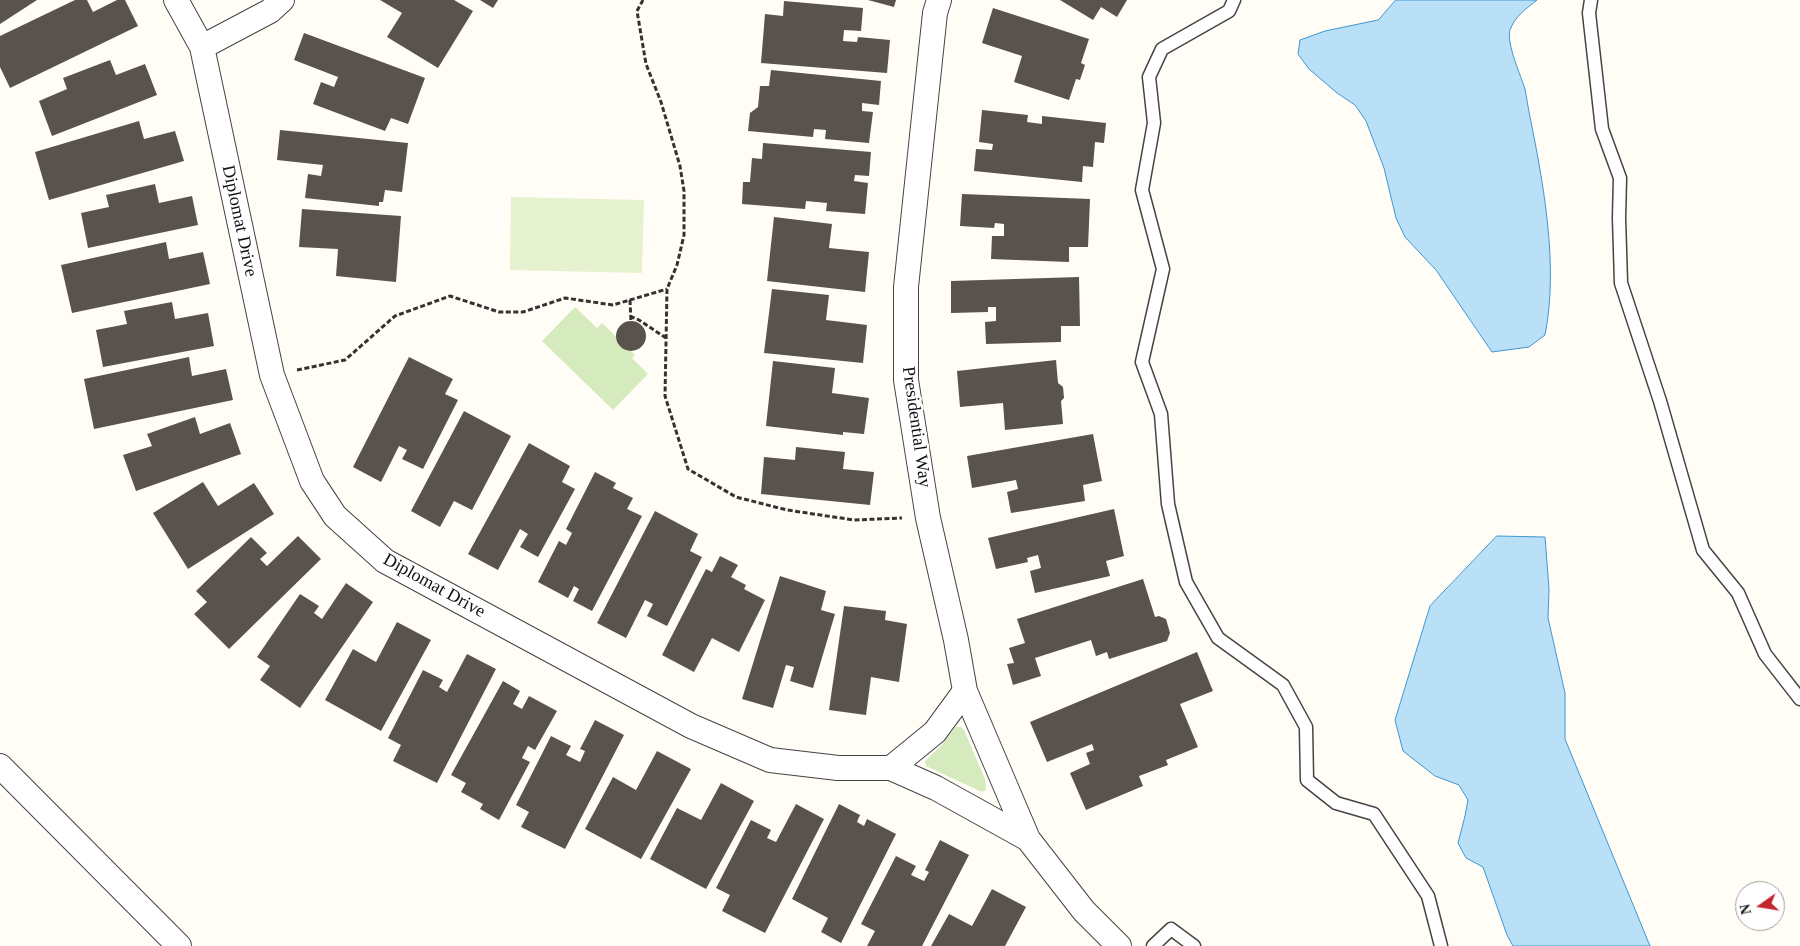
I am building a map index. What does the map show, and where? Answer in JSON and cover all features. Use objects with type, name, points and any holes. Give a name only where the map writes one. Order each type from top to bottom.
[{"type":"street","name":"Diplomat Drive","points":[[176,0],[202,47],[272,374],[312,481],[335,516],[385,561],[691,726],[770,760],[838,768],[891,768]]},
{"type":"street","points":[[202,47],[270,11],[282,0]]},
{"type":"street","name":"Presidential Way","points":[[939,0],[935,13],[906,287],[906,380],[928,518],[956,640],[964,691],[1028,839],[1084,911],[1119,946]]},
{"type":"street","points":[[891,768],[935,732],[964,691]]},
{"type":"street","points":[[0,766],[179,946]]},
{"type":"street","name":"Presidential Way","points":[[891,768],[936,788],[1028,839]]},
{"type":"lane","points":[[1234,0],[1229,11],[1162,49],[1149,76],[1154,123],[1142,190],[1163,269],[1142,362],[1161,414],[1168,504],[1186,582],[1218,638],[1283,685],[1306,727],[1307,780],[1336,803],[1374,814],[1428,896],[1441,946]]},
{"type":"lane","points":[[1591,0],[1589,13],[1602,129],[1620,178],[1621,284],[1660,401],[1703,550],[1738,593],[1765,654],[1800,699]]},
{"type":"lane","points":[[1153,946],[1171,929],[1194,946]]},
{"type":"path","points":[[643,0],[637,11],[646,64],[661,102],[680,166],[684,191],[684,235],[677,265],[667,289],[665,396],[688,469],[736,497],[787,510],[854,520],[928,518]]},
{"type":"path","points":[[272,374],[345,360],[395,316],[450,296],[499,312],[523,312],[565,298],[613,304],[667,289]]},
{"type":"path","points":[[630,300],[631,322]]},
{"type":"path","points":[[630,316],[666,339]]},
{"type":"green space","points":[[511,197],[644,200],[642,273],[510,270]]},
{"type":"green space","points":[[575,307],[597,328],[602,323],[635,355],[632,358],[648,374],[613,410],[542,341]]},
{"type":"green space","points":[[956,727],[961,727],[964,730],[985,779],[986,790],[982,792],[926,766],[925,761],[940,747]]},
{"type":"water","points":[[1396,0],[1537,0],[1521,13],[1510,30],[1509,36],[1525,89],[1544,194],[1550,252],[1549,308],[1545,335],[1529,347],[1492,352],[1436,270],[1405,237],[1396,218],[1384,168],[1366,121],[1355,105],[1337,93],[1309,69],[1298,54],[1300,40],[1325,31],[1378,20]]},
{"type":"water","points":[[1497,536],[1545,537],[1549,589],[1548,618],[1565,693],[1565,739],[1650,946],[1513,946],[1507,935],[1483,867],[1466,858],[1458,843],[1468,800],[1459,785],[1435,776],[1403,751],[1395,720],[1430,606]]},
{"type":"building","points":[[0,0],[37,0],[0,24]]},
{"type":"building","points":[[75,0],[87,0],[93,12],[117,0],[125,0],[138,26],[10,88],[0,67],[0,36]]},
{"type":"building","points":[[380,0],[454,0],[473,11],[438,68],[387,37],[402,13]]},
{"type":"building","points":[[480,0],[498,0],[493,8]]},
{"type":"building","points":[[868,0],[896,0],[894,7]]},
{"type":"building","points":[[1060,0],[1127,0],[1117,17],[1101,7],[1093,20]]},
{"type":"building","points":[[784,1],[863,8],[861,31],[844,30],[843,41],[857,42],[858,37],[890,40],[887,73],[761,63],[765,14],[783,16]]},
{"type":"building","points":[[993,8],[1089,39],[1081,63],[1085,65],[1080,80],[1076,79],[1069,100],[1014,82],[1022,56],[982,43]]},
{"type":"building","points":[[304,33],[425,78],[408,124],[391,118],[385,131],[313,104],[321,82],[334,87],[338,77],[294,60]]},
{"type":"building","points":[[110,60],[116,75],[145,64],[157,95],[52,136],[39,101],[67,89],[63,78]]},
{"type":"building","points":[[771,70],[881,81],[879,105],[862,103],[862,111],[873,112],[869,143],[825,139],[826,130],[814,129],[813,137],[748,131],[750,113],[758,107],[760,86],[769,86]]},
{"type":"building","points":[[982,110],[1028,115],[1027,122],[1042,124],[1042,116],[1106,123],[1104,143],[1095,142],[1093,167],[1083,166],[1082,182],[974,171],[976,149],[992,150],[993,144],[979,142]]},
{"type":"building","points":[[139,121],[144,139],[175,131],[184,161],[49,200],[35,152]]},
{"type":"building","points":[[280,130],[408,143],[402,192],[385,190],[383,202],[379,202],[379,206],[305,198],[308,174],[321,176],[323,165],[277,160]]},
{"type":"building","points":[[763,143],[871,152],[869,176],[855,175],[854,181],[868,183],[865,214],[826,211],[827,203],[806,201],[805,209],[742,204],[743,182],[750,182],[752,158],[762,159]]},
{"type":"building","points":[[155,184],[159,203],[192,196],[198,225],[88,248],[81,213],[109,207],[106,195]]},
{"type":"building","points":[[962,194],[1090,199],[1088,247],[1069,247],[1069,262],[991,259],[992,236],[1004,236],[1004,224],[995,223],[994,228],[960,226]]},
{"type":"building","points":[[302,209],[401,216],[396,282],[336,276],[338,249],[299,247]]},
{"type":"building","points":[[774,217],[832,224],[829,248],[869,252],[865,292],[767,281]]},
{"type":"building","points":[[166,242],[169,259],[203,252],[210,284],[72,313],[61,265]]},
{"type":"building","points":[[1079,277],[1080,326],[1061,326],[1061,342],[986,344],[985,322],[996,321],[996,307],[988,307],[988,312],[951,313],[951,281]]},
{"type":"building","points":[[772,289],[829,295],[826,320],[867,325],[863,363],[764,353]]},
{"type":"building","points":[[172,302],[175,319],[208,313],[214,346],[103,367],[96,330],[127,324],[124,311]]},
{"type":"building","points":[[631,321],[641,326],[646,336],[641,346],[631,351],[621,346],[616,336],[621,326]]},
{"type":"building","points":[[189,357],[192,376],[226,369],[233,400],[94,429],[84,379]]},
{"type":"building","points":[[409,357],[453,379],[445,394],[458,400],[423,469],[402,459],[407,450],[399,446],[381,482],[353,467]]},
{"type":"building","points":[[1056,360],[1058,383],[1063,387],[1064,398],[1061,401],[1063,424],[1005,430],[1003,403],[960,407],[957,371]]},
{"type":"building","points":[[773,361],[835,368],[832,393],[869,398],[864,434],[843,432],[843,435],[766,426]]},
{"type":"building","points":[[464,411],[511,436],[472,510],[454,501],[440,527],[411,511]]},
{"type":"building","points":[[195,417],[200,434],[230,423],[241,454],[136,491],[123,455],[152,446],[147,434]]},
{"type":"building","points":[[1093,434],[1102,481],[1083,485],[1085,501],[1011,513],[1007,492],[1018,489],[1016,480],[972,488],[967,456]]},
{"type":"building","points":[[529,443],[570,466],[562,482],[575,489],[538,557],[520,547],[528,534],[520,529],[498,570],[468,554]]},
{"type":"building","points":[[796,447],[845,452],[843,469],[874,472],[870,505],[761,494],[764,457],[795,460]]},
{"type":"building","points":[[595,472],[616,483],[613,488],[633,498],[627,509],[642,516],[592,611],[573,601],[579,589],[574,586],[568,598],[538,582],[559,541],[566,545],[572,533],[566,529]]},
{"type":"building","points":[[203,482],[218,506],[254,483],[274,514],[188,569],[153,513]]},
{"type":"building","points":[[1114,509],[1124,556],[1106,561],[1110,576],[1035,593],[1030,571],[1041,568],[1038,555],[1027,558],[1028,562],[996,569],[988,538]]},
{"type":"building","points":[[655,511],[698,534],[690,551],[702,557],[667,626],[647,616],[653,604],[645,600],[626,638],[597,623]]},
{"type":"building","points":[[298,536],[321,559],[229,649],[194,614],[207,602],[196,591],[251,537],[267,553],[260,559],[267,566]]},
{"type":"building","points":[[720,556],[738,565],[731,577],[746,585],[744,589],[765,600],[739,652],[712,638],[694,672],[662,655],[706,569],[712,572]]},
{"type":"building","points":[[780,576],[826,591],[821,610],[835,614],[813,688],[790,681],[794,667],[786,665],[773,708],[742,699]]},
{"type":"building","points":[[1143,579],[1155,617],[1159,616],[1166,619],[1170,633],[1167,641],[1109,659],[1107,652],[1096,656],[1091,640],[1035,658],[1041,676],[1013,685],[1007,664],[1014,663],[1009,648],[1025,643],[1017,619]]},
{"type":"building","points":[[346,583],[373,602],[300,708],[260,680],[270,666],[257,657],[300,594],[319,606],[314,613],[322,619]]},
{"type":"building","points":[[844,606],[886,611],[885,620],[907,624],[899,682],[871,677],[866,715],[829,710]]},
{"type":"building","points":[[397,622],[431,640],[381,731],[325,700],[353,649],[376,662]]},
{"type":"building","points":[[1197,652],[1213,691],[1180,704],[1198,747],[1166,760],[1168,765],[1139,776],[1143,786],[1086,810],[1070,773],[1090,764],[1086,753],[1094,750],[1092,744],[1047,762],[1030,722]]},
{"type":"building","points":[[467,654],[496,669],[437,783],[393,761],[401,745],[388,738],[423,670],[443,680],[439,687],[447,692]]},
{"type":"building","points":[[503,681],[520,691],[513,704],[522,709],[529,696],[557,711],[535,750],[528,746],[522,758],[530,762],[499,820],[480,809],[483,804],[461,792],[466,783],[451,775]]},
{"type":"building","points":[[595,720],[624,735],[565,849],[521,827],[529,812],[516,805],[551,736],[571,746],[566,755],[580,762],[585,751],[580,749]]},
{"type":"building","points":[[657,751],[691,769],[641,859],[585,829],[613,777],[636,790]]},
{"type":"building","points":[[721,783],[754,801],[706,889],[650,859],[677,808],[701,820]]},
{"type":"building","points":[[796,804],[824,819],[765,933],[722,911],[730,895],[716,888],[751,820],[771,830],[767,838],[776,842]]},
{"type":"building","points":[[839,804],[860,815],[857,822],[864,826],[867,819],[896,834],[841,943],[821,932],[828,918],[792,899]]},
{"type":"building","points":[[940,840],[969,855],[922,946],[867,946],[875,931],[861,924],[896,856],[916,866],[911,875],[924,881],[929,872],[925,870]]},
{"type":"building","points":[[992,889],[1026,907],[1005,946],[931,946],[949,914],[972,926]]}]
